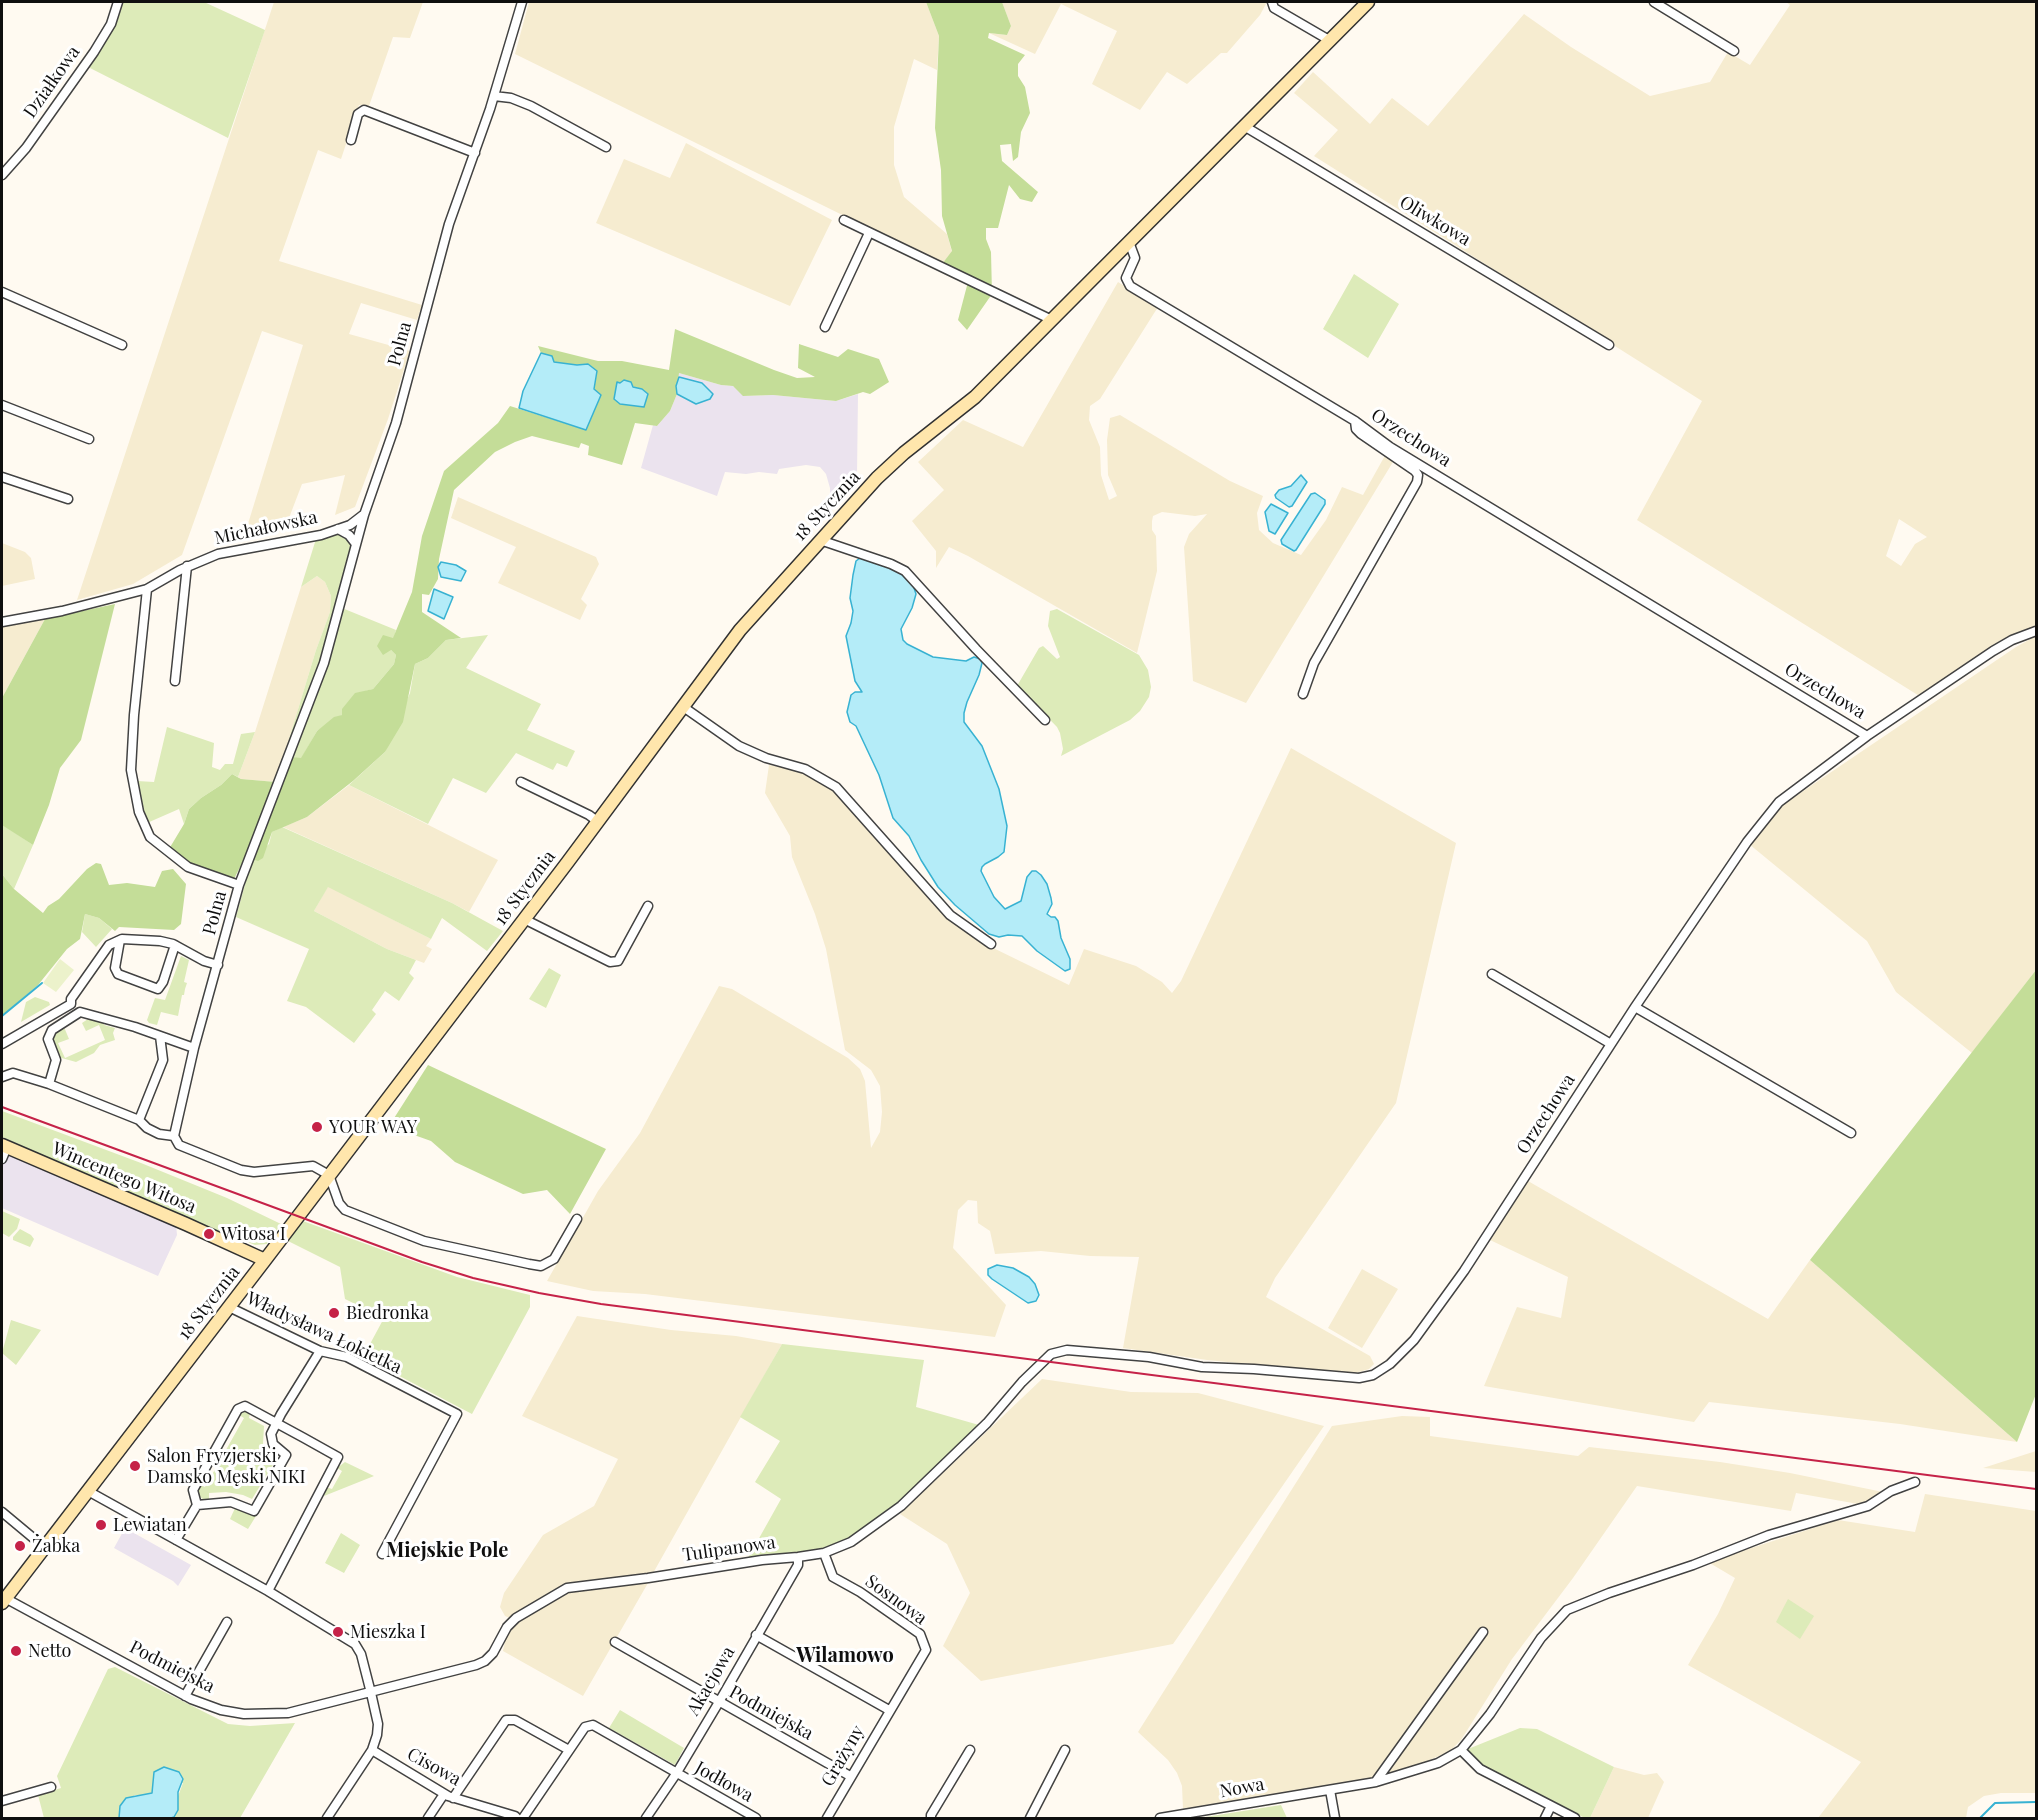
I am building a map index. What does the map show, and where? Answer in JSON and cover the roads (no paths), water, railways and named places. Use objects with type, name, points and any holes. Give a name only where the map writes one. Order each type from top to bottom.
[{"type":"street","name":"Działkowa","points":[[2,175],[26,148],[94,52],[111,24],[118,2]]},
{"type":"street","name":"Polna","points":[[174,1136],[194,1048],[239,885],[324,663],[364,515],[396,423],[449,224],[494,96],[522,2]]},
{"type":"street","points":[[1272,2],[1274,8],[1329,40]]},
{"type":"street","name":"18 Stycznia","points":[[3,1601],[266,1260],[740,630],[884,472],[904,453],[975,397],[1368,2]]},
{"type":"street","points":[[1654,2],[1734,51]]},
{"type":"street","points":[[494,96],[511,98],[531,106],[606,147]]},
{"type":"street","points":[[351,140],[358,114],[364,110],[474,153]]},
{"type":"street","name":"Oliwkowa","points":[[1244,126],[1608,345]]},
{"type":"street","points":[[844,220],[1052,320]]},
{"type":"street","points":[[825,327],[869,233]]},
{"type":"street","name":"Orzechowa","points":[[1051,1354],[1067,1350],[1149,1357],[1203,1367],[1359,1378],[1373,1375],[1390,1364],[1414,1340],[1464,1271],[1635,1007],[1747,842],[1779,802],[1867,736],[1390,447],[1355,420],[1130,286],[1126,278],[1135,258],[1129,242]]},
{"type":"street","points":[[2,292],[122,345]]},
{"type":"street","points":[[2,405],[89,439]]},
{"type":"street","points":[[1303,694],[1314,663],[1417,482],[1418,475],[1356,429],[1355,420]]},
{"type":"street","points":[[2,477],[68,499]]},
{"type":"street","name":"Michałowska","points":[[2,622],[62,611],[147,589],[187,566],[218,554],[321,535],[350,525],[364,515]]},
{"type":"street","points":[[338,529],[349,535],[356,544]]},
{"type":"street","points":[[820,540],[905,571],[976,650],[1045,720]]},
{"type":"street","points":[[175,681],[187,566]]},
{"type":"street","points":[[147,589],[134,715],[132,770],[139,812],[150,837],[188,867],[239,885]]},
{"type":"street","points":[[1867,736],[1994,651],[2012,640],[2037,632]]},
{"type":"street","points":[[682,706],[739,746],[766,758],[805,769],[836,787],[950,915],[991,944]]},
{"type":"street","points":[[521,782],[597,821]]},
{"type":"street","points":[[524,919],[610,962],[618,961],[648,906]]},
{"type":"street","points":[[2,1044],[71,1004],[71,999],[108,945],[120,940],[160,941],[175,945],[204,961],[218,965]]},
{"type":"street","points":[[120,940],[115,968],[118,974],[158,988],[163,982],[175,945]]},
{"type":"street","points":[[104,951],[118,950]]},
{"type":"street","points":[[1492,974],[1611,1044]]},
{"type":"street","points":[[1635,1007],[1851,1133]]},
{"type":"street","points":[[49,1084],[56,1060],[48,1040],[52,1030],[80,1012],[194,1048]]},
{"type":"street","points":[[139,1120],[163,1060],[160,1036]]},
{"type":"street","points":[[2,1077],[12,1073],[49,1084],[139,1120],[147,1128],[159,1134],[174,1136],[179,1146],[241,1170],[254,1172],[309,1166],[329,1175],[339,1203],[345,1210],[424,1241],[541,1266],[554,1259],[577,1219]]},
{"type":"street","name":"Wincentego Witosa","points":[[3,1150],[186,1224],[266,1260]]},
{"type":"street","name":"Władysława Łokietka","points":[[229,1307],[320,1350],[347,1358],[457,1414],[382,1554]]},
{"type":"street","points":[[197,1505],[231,1502],[254,1511],[286,1455],[271,1440],[271,1434],[320,1350]]},
{"type":"street","name":"Tulipanowa","points":[[371,1693],[485,1661],[493,1653],[507,1627],[516,1618],[567,1588],[762,1560],[798,1557],[824,1552],[851,1542],[901,1506],[987,1423],[1022,1382],[1051,1354]]},
{"type":"street","points":[[176,1540],[197,1505],[193,1490],[238,1409],[245,1406],[338,1457],[268,1591]]},
{"type":"street","points":[[1575,1818],[1480,1769],[1461,1750],[1490,1714],[1541,1638],[1567,1610],[1769,1535],[1868,1506],[1891,1491],[1915,1482]]},
{"type":"street","points":[[88,1491],[268,1591],[355,1644],[361,1654],[378,1724],[376,1739],[372,1750],[327,1818]]},
{"type":"street","points":[[2,1512],[44,1547]]},
{"type":"street","name":"Sosnowa","points":[[824,1552],[833,1577],[860,1592],[920,1634],[926,1650],[889,1710]]},
{"type":"street","name":"Akacjowa","points":[[646,1818],[676,1774],[719,1702],[798,1564],[798,1557]]},
{"type":"street","name":"Podmiejska","points":[[3,1601],[185,1696],[221,1710],[264,1715],[288,1713],[371,1693]]},
{"type":"street","points":[[185,1696],[227,1622]]},
{"type":"street","points":[[1376,1782],[1483,1632]]},
{"type":"street","points":[[756,1635],[889,1710]]},
{"type":"street","name":"Podmiejska","points":[[615,1642],[850,1776]]},
{"type":"street","name":"Grażyny","points":[[827,1818],[889,1710]]},
{"type":"street","points":[[428,1818],[449,1796],[506,1720],[515,1720],[569,1750],[523,1818]]},
{"type":"street","name":"Jodłowa","points":[[569,1750],[585,1727],[592,1725],[756,1818]]},
{"type":"street","name":"Cisowa","points":[[372,1750],[449,1796],[517,1818]]},
{"type":"street","points":[[931,1818],[970,1750]]},
{"type":"street","points":[[1030,1818],[1065,1750]]},
{"type":"street","name":"Nowa","points":[[1160,1818],[1211,1814],[1376,1782],[1438,1763],[1461,1750]]},
{"type":"street","points":[[2,1801],[51,1787]]},
{"type":"street","points":[[1330,1790],[1335,1818]]},
{"type":"street","points":[[1545,1818],[1551,1806]]},
{"type":"water","points":[[541,353],[552,356],[554,362],[588,364],[597,371],[594,389],[601,395],[586,430],[519,408],[523,391]]},
{"type":"water","points":[[679,377],[702,383],[713,394],[710,399],[696,404],[677,394],[676,386]]},
{"type":"water","points":[[624,380],[648,394],[644,407],[620,404],[614,399],[617,382]]},
{"type":"water","points":[[1301,475],[1307,482],[1292,506],[1289,507],[1275,495],[1279,490],[1291,486]]},
{"type":"water","points":[[1315,493],[1325,500],[1325,504],[1294,551],[1282,544],[1281,540],[1311,494]]},
{"type":"water","points":[[1271,504],[1288,513],[1275,534],[1269,531],[1265,512]]},
{"type":"water","points":[[860,558],[900,573],[913,585],[916,594],[912,608],[901,629],[903,640],[907,644],[933,657],[966,661],[974,657],[980,659],[982,663],[979,675],[967,702],[964,722],[982,746],[999,789],[1007,826],[1004,852],[985,864],[981,871],[994,897],[1005,909],[1021,901],[1027,877],[1032,871],[1041,875],[1047,884],[1052,904],[1047,914],[1058,921],[1061,938],[1070,959],[1070,969],[1065,971],[1037,951],[1022,936],[999,937],[989,934],[955,905],[938,887],[909,836],[893,818],[879,775],[856,726],[850,722],[847,712],[851,695],[855,692],[862,692],[855,681],[846,636],[853,611],[850,598],[853,575],[856,561]]},
{"type":"water","points":[[441,562],[456,565],[466,571],[461,581],[441,577],[438,567]]},
{"type":"water","points":[[434,589],[453,597],[444,619],[428,611]]},
{"type":"water","points":[[997,1265],[1013,1268],[1029,1277],[1035,1284],[1039,1295],[1036,1301],[1028,1303],[992,1279],[988,1275],[988,1269]]},
{"type":"water","points":[[164,1767],[179,1772],[183,1779],[178,1792],[178,1810],[174,1817],[119,1818],[120,1806],[126,1798],[152,1793],[154,1772]]},
{"type":"waterway","points":[[2,1016],[42,983]]},
{"type":"waterway","points":[[1980,1818],[1995,1803],[2036,1802]]},
{"type":"railway","points":[[2,1107],[422,1262],[473,1278],[539,1293],[601,1304],[2036,1489]]},
{"type":"place","name":"YOUR WAY","points":[[317,1127]]},
{"type":"place","name":"Witosa I","points":[[209,1234]]},
{"type":"place","name":"Biedronka","points":[[334,1313]]},
{"type":"place","name":"Salon Fryzjerski Damsko Męski NIKI","points":[[135,1466]]},
{"type":"place","name":"Lewiatan","points":[[101,1525]]},
{"type":"place","name":"Żabka","points":[[20,1546]]},
{"type":"place","name":"Mieszka I","points":[[338,1632]]},
{"type":"place","name":"Netto","points":[[16,1651]]},
{"type":"district","name":"Miejskie Pole","points":[[447,1551]]},
{"type":"district","name":"Wilamowo","points":[[845,1656]]}]
